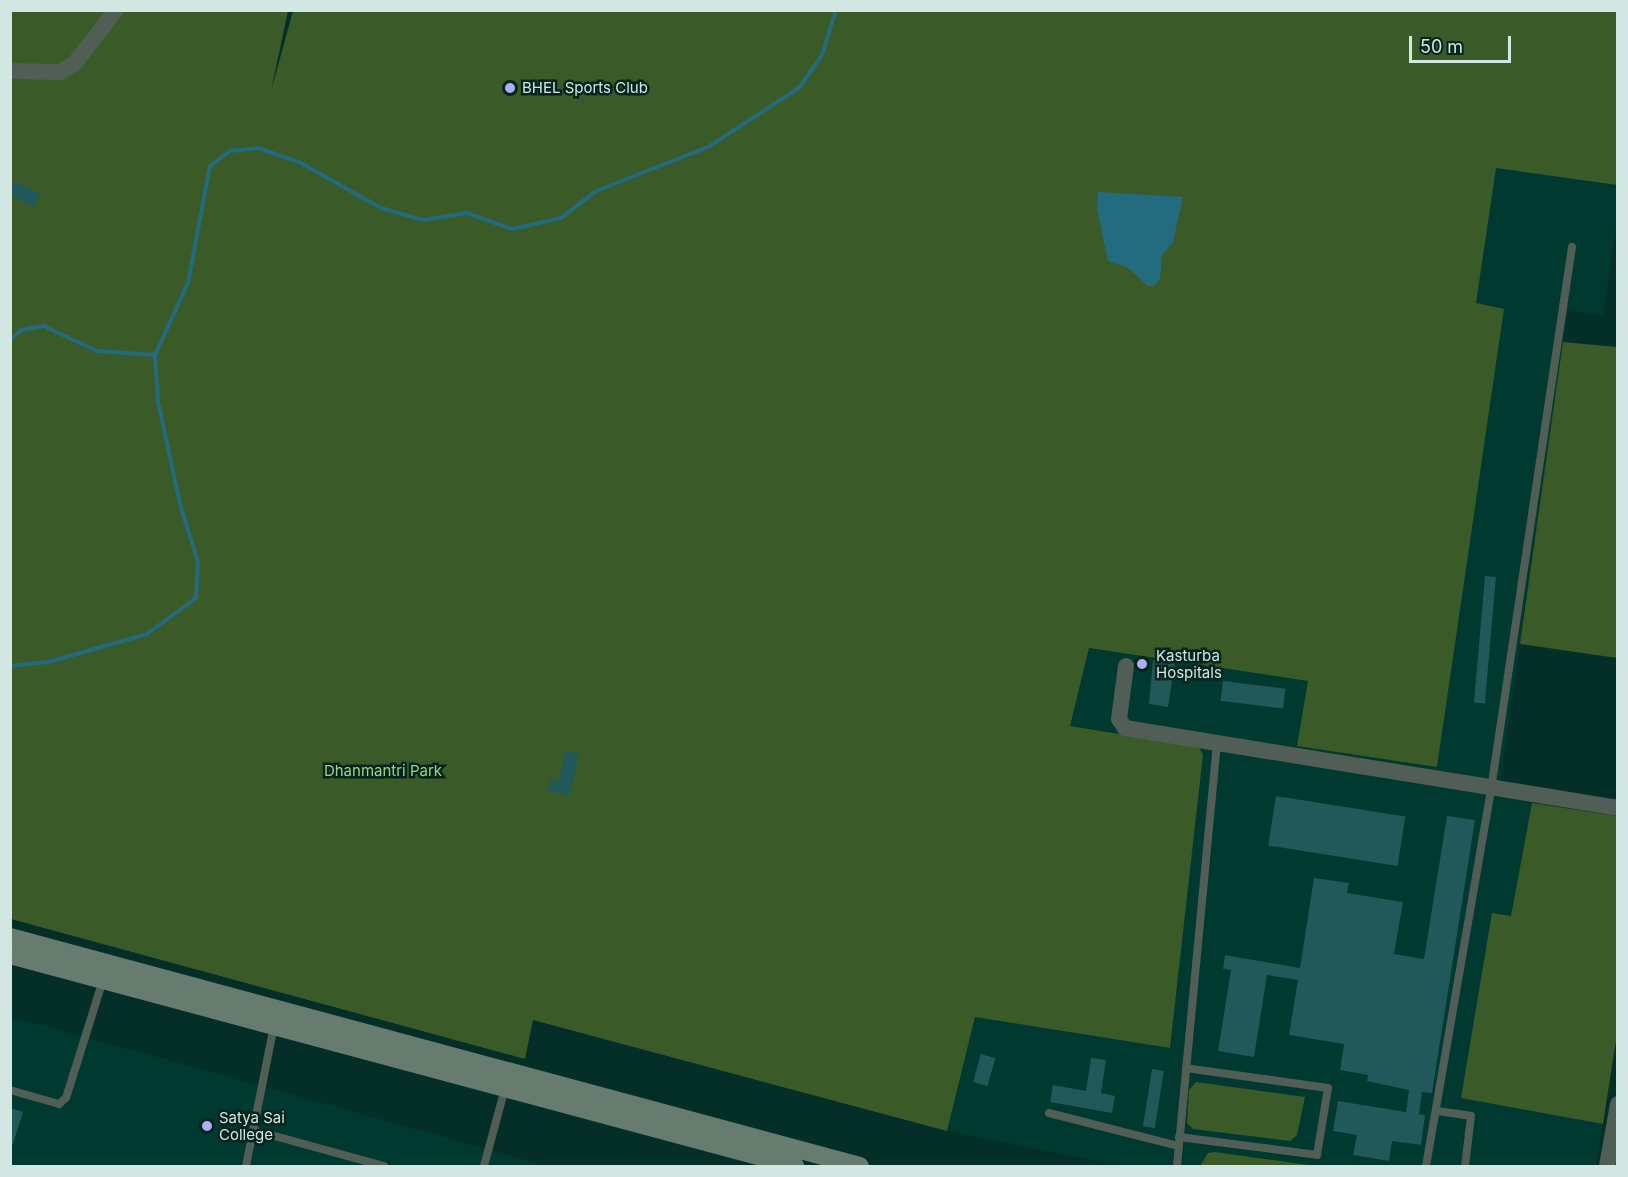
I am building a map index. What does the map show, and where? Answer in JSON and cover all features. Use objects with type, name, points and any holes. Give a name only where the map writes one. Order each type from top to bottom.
[{"type":"main road","points":[[10,937],[106,972],[274,1026],[358,1040],[505,1088],[559,1094],[795,1167]]},
{"type":"main road","points":[[10,954],[106,972],[559,1094],[860,1167]]},
{"type":"street","points":[[10,71],[60,72],[74,64],[116,10]]},
{"type":"street","points":[[1126,666],[1120,725],[1217,746],[1617,808]]},
{"type":"street","points":[[1607,1167],[1617,1104]]},
{"type":"lane","points":[[1426,1167],[1491,789],[1572,247]]},
{"type":"lane","points":[[1177,1167],[1217,746]]},
{"type":"lane","points":[[10,1090],[59,1104],[66,1098],[106,972]]},
{"type":"lane","points":[[246,1167],[274,1026]]},
{"type":"lane","points":[[1049,1113],[1179,1142],[1317,1155],[1328,1088],[1186,1068]]},
{"type":"lane","points":[[484,1167],[505,1088]]},
{"type":"lane","points":[[1437,1111],[1471,1116],[1465,1167]]},
{"type":"lane","points":[[253,1130],[384,1167]]},
{"type":"shaded area","name":"Kasturba Hospitals","points":[[1496,167],[1617,185],[1617,221],[1603,315],[1568,311],[1498,797],[1617,816],[1617,1034],[1596,1166],[1119,1166],[947,1131],[975,1016],[1170,1048],[1203,755],[1198,747],[1069,726],[1089,648],[1308,681],[1437,766],[1504,309],[1475,303]]},
{"type":"shaded area","name":"Satya Sai College","points":[[10,1017],[129,1049],[548,1166],[11,1166]]},
{"type":"green space","name":"Dhanmantri Park","points":[[10,11],[288,11],[271,91],[293,11],[1617,11],[1617,185],[1496,168],[1476,303],[1504,309],[1437,767],[1297,746],[1308,681],[1089,648],[1070,726],[1199,747],[1203,755],[1170,1048],[975,1017],[947,1131],[533,1020],[525,1059],[11,919]]},
{"type":"green space","points":[[1563,342],[1617,347],[1617,658],[1520,644]]},
{"type":"green space","points":[[1532,803],[1617,816],[1617,1034],[1603,1124],[1461,1098],[1492,913],[1511,916]]},
{"type":"green space","points":[[1196,1082],[1305,1097],[1297,1135],[1290,1141],[1193,1129],[1187,1123],[1189,1090]]},
{"type":"green space","points":[[1215,1152],[1316,1166],[1200,1166],[1208,1153]]},
{"type":"water","points":[[1098,192],[1183,197],[1173,242],[1162,255],[1160,279],[1154,286],[1148,286],[1128,268],[1108,261],[1097,209]]},
{"type":"building","points":[[15,181],[40,194],[33,207],[10,195]]},
{"type":"building","points":[[1485,576],[1496,577],[1485,703],[1474,703]]},
{"type":"building","points":[[1153,660],[1175,663],[1168,707],[1149,704]]},
{"type":"building","points":[[1223,681],[1286,689],[1283,709],[1221,701]]},
{"type":"building","points":[[565,751],[579,754],[570,795],[548,791],[550,779],[559,781]]},
{"type":"building","points":[[1276,796],[1405,816],[1398,866],[1268,845]]},
{"type":"building","points":[[1447,816],[1475,820],[1432,1093],[1422,1092],[1419,1114],[1425,1115],[1421,1145],[1392,1141],[1389,1161],[1353,1155],[1357,1135],[1333,1131],[1338,1101],[1406,1112],[1409,1090],[1367,1081],[1368,1075],[1340,1070],[1344,1044],[1289,1035],[1298,980],[1267,975],[1254,1057],[1218,1051],[1231,970],[1223,969],[1225,955],[1300,968],[1314,878],[1349,883],[1347,893],[1403,902],[1394,954],[1424,959]]},
{"type":"building","points":[[981,1054],[995,1058],[987,1086],[973,1082]]},
{"type":"building","points":[[1091,1058],[1106,1060],[1101,1093],[1115,1096],[1112,1113],[1050,1102],[1053,1085],[1086,1091]]},
{"type":"building","points":[[1152,1069],[1164,1071],[1155,1128],[1143,1126]]},
{"type":"building","points":[[10,1108],[23,1112],[13,1144],[10,1144]]},
{"type":"waterway","points":[[10,666],[48,662],[147,634],[196,598],[198,562],[181,508],[158,402],[155,355],[188,283],[210,166],[230,151],[258,148],[299,162],[381,208],[423,220],[467,213],[512,229],[561,218],[596,191],[708,147],[799,88],[822,55],[836,10]]},
{"type":"waterway","points":[[10,340],[21,330],[44,326],[97,351],[155,355]]},
{"type":"place","name":"BHEL Sports Club","points":[[510,88]]},
{"type":"place","name":"Kasturba Hospitals","points":[[1142,664]]},
{"type":"place","name":"Satya Sai College","points":[[207,1126]]}]
